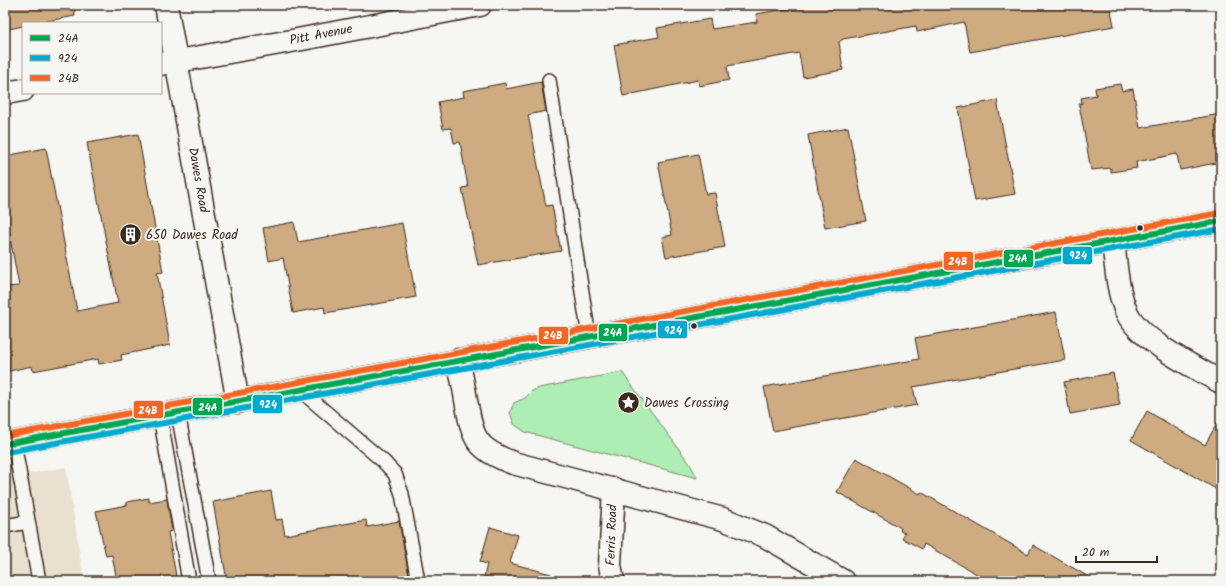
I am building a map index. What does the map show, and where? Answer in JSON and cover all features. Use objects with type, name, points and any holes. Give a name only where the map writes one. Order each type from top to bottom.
[{"type":"street","name":"Dawes Road","points":[[166,5],[169,62],[238,402]]},
{"type":"street","name":"Pitt Avenue","points":[[169,62],[298,40],[480,5]]},
{"type":"street","points":[[5,94],[22,90]]},
{"type":"street","points":[[9,444],[458,360],[1221,221]]},
{"type":"street","points":[[1113,241],[1118,283],[1127,313],[1134,324],[1169,352],[1221,382]]},
{"type":"street","points":[[458,360],[469,423],[479,442],[487,451],[514,463],[723,519],[765,536],[843,581]]},
{"type":"street","name":"Ferris Road","points":[[612,581],[610,565],[614,489]]},
{"type":"lane","points":[[549,80],[589,337]]},
{"type":"lane","points":[[300,390],[383,461],[394,474],[402,494],[418,581]]},
{"type":"lane","points":[[169,415],[189,581]]},
{"type":"lane","points":[[169,415],[209,581]]},
{"type":"lane","points":[[9,444],[28,522],[38,581]]},
{"type":"lane","points":[[5,526],[28,522]]},
{"type":"shaded area","points":[[66,467],[84,581],[5,581],[5,478]]},
{"type":"green space","points":[[622,372],[690,464],[697,478],[525,432],[514,424],[510,412],[514,403],[525,398],[532,391],[539,388]]},
{"type":"building","points":[[5,5],[74,5],[75,16],[42,22],[22,22],[22,26],[9,29]]},
{"type":"building","points":[[811,5],[1110,5],[1114,26],[970,52],[964,22],[917,32],[916,26],[843,39],[839,42],[843,70],[803,77],[799,53],[727,66],[729,80],[699,86],[698,80],[623,96],[614,45],[659,37],[657,28],[710,19],[712,29],[757,22],[756,14]]},
{"type":"building","points":[[541,82],[546,111],[528,115],[546,206],[552,205],[561,251],[478,265],[462,188],[468,187],[460,142],[454,143],[451,128],[443,129],[438,102],[464,97],[463,91],[505,83],[506,89]]},
{"type":"building","points":[[1120,84],[1122,91],[1133,89],[1140,128],[1221,114],[1221,162],[1180,170],[1177,154],[1136,162],[1137,168],[1111,172],[1111,168],[1091,170],[1079,104],[1082,103],[1081,98],[1096,95],[1095,88]]},
{"type":"building","points":[[997,100],[1015,194],[975,201],[958,108]]},
{"type":"building","points":[[848,127],[866,221],[825,228],[808,135]]},
{"type":"building","points":[[138,134],[163,272],[157,273],[170,345],[121,355],[122,360],[99,364],[98,359],[33,371],[32,366],[5,372],[5,287],[19,286],[5,212],[5,156],[46,148],[77,311],[118,303],[87,143]]},
{"type":"building","points":[[698,154],[706,194],[715,193],[725,247],[666,257],[662,237],[672,235],[658,162]]},
{"type":"building","points":[[294,222],[298,242],[402,223],[416,297],[325,313],[324,307],[293,313],[283,258],[269,261],[263,228]]},
{"type":"building","points":[[1056,312],[1065,360],[913,387],[917,405],[773,431],[764,387],[919,359],[915,338]]},
{"type":"building","points":[[1113,373],[1120,405],[1070,414],[1064,382]]},
{"type":"building","points":[[1147,411],[1205,445],[1221,416],[1221,492],[1131,440]]},
{"type":"building","points":[[856,458],[920,494],[921,492],[1028,554],[1033,545],[1096,581],[989,581],[924,544],[922,549],[902,538],[905,533],[900,531],[901,528],[837,492]]},
{"type":"building","points":[[271,491],[276,520],[282,519],[285,535],[366,520],[367,527],[399,521],[410,581],[227,581],[213,502]]},
{"type":"building","points":[[149,498],[149,502],[167,499],[172,531],[168,532],[177,581],[117,581],[112,555],[106,556],[96,511],[127,505],[127,502]]},
{"type":"building","points":[[490,527],[518,535],[510,563],[551,574],[550,581],[483,581],[487,564],[480,562]]},
{"type":"transit line","name":"24B","points":[[5,436],[1220,213]]},
{"type":"transit line","name":"24A","points":[[5,444],[1221,221]]},
{"type":"transit line","name":"924","points":[[6,452],[1221,229]]},
{"type":"place","name":"650 Dawes Road","points":[[130,235]]},
{"type":"place","name":"Dawes Crossing","points":[[628,403]]}]
